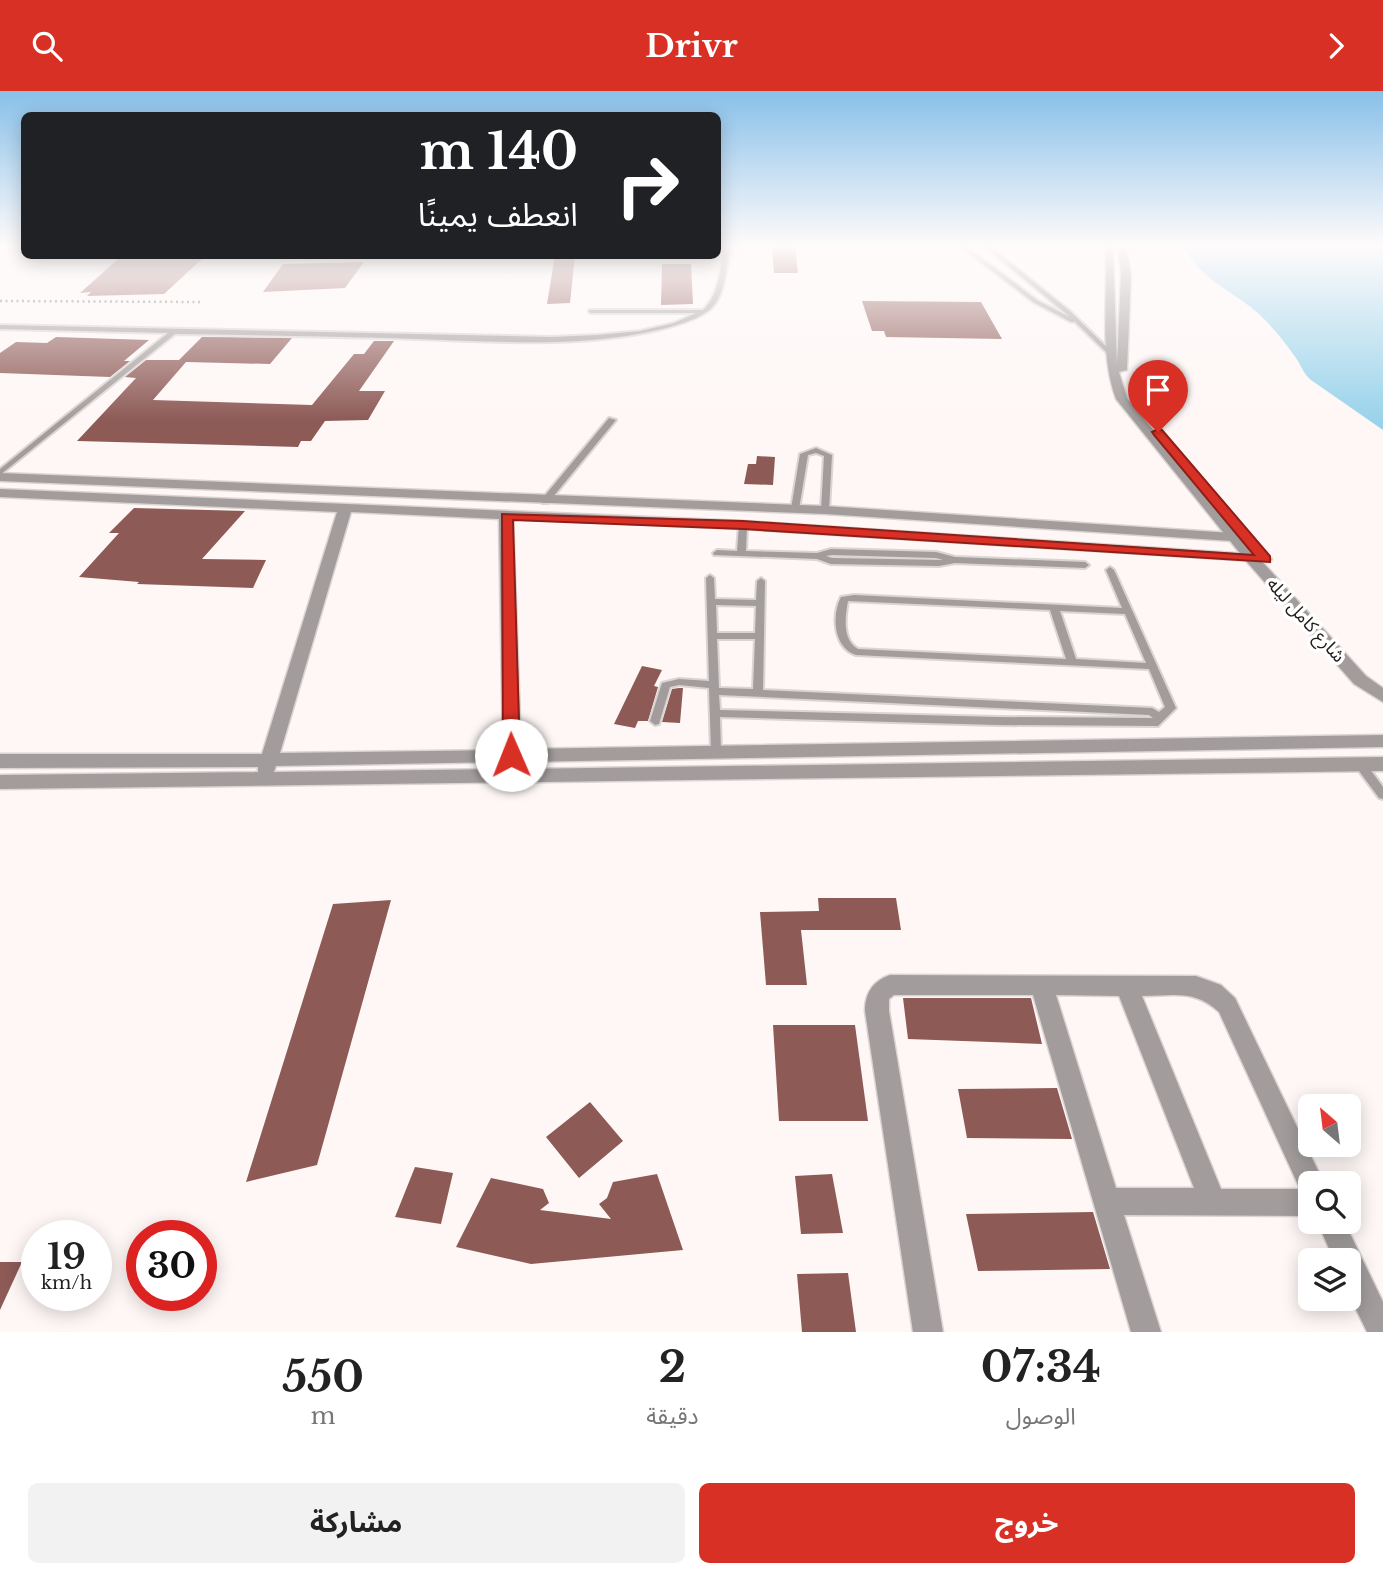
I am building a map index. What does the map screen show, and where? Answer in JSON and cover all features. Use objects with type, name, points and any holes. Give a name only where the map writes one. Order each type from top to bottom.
[{"type":"street","name":"شارع كامل ليله","points":[[1109,305],[1108,322],[1115,385],[1122,399],[1169,460],[1241,538]]},
{"type":"street","name":"شارع كامل ليله","points":[[1125,305],[1122,367],[1129,394],[1258,559],[1360,680],[1382,695]]},
{"type":"street","points":[[1111,354],[1122,367]]},
{"type":"street","points":[[0,475],[284,489],[342,504],[362,493],[825,510],[1241,538]]},
{"type":"street","points":[[117,497],[132,482]]},
{"type":"street","points":[[271,505],[284,489]]},
{"type":"street","points":[[0,493],[271,505],[342,504],[506,516],[743,525],[1258,559]]},
{"type":"street","points":[[534,517],[545,501]]},
{"type":"street","points":[[263,780],[342,504]]},
{"type":"street","points":[[680,523],[684,505]]},
{"type":"street","points":[[765,527],[768,508]]},
{"type":"street","points":[[506,516],[512,776]]},
{"type":"street","points":[[1356,741],[1372,764]]},
{"type":"street","points":[[0,761],[270,760],[1383,741]]},
{"type":"street","points":[[716,751],[719,773]]},
{"type":"street","points":[[463,776],[467,756]]},
{"type":"street","points":[[0,782],[1372,764]]},
{"type":"street","points":[[928,1332],[876,1000],[880,991],[890,985],[1196,986],[1213,992],[1221,998],[1305,1171]]},
{"type":"street","points":[[1042,987],[1146,1332]]},
{"type":"street","points":[[1127,987],[1213,1202]]},
{"type":"street","points":[[1107,1201],[1298,1203]]},
{"type":"street","points":[[1361,1287],[1382,1332]]},
{"type":"lane","points":[[0,327],[172,333],[568,338],[614,335],[668,325],[704,311],[711,305]]},
{"type":"lane","points":[[1043,305],[1081,325]]},
{"type":"lane","points":[[1057,305],[1111,354]]},
{"type":"lane","points":[[591,311],[704,311]]},
{"type":"lane","points":[[0,475],[172,333]]},
{"type":"lane","points":[[545,501],[612,420]]},
{"type":"lane","points":[[795,509],[804,454],[816,450],[828,455],[825,510]]},
{"type":"lane","points":[[741,554],[743,525]]},
{"type":"lane","points":[[718,553],[818,557],[831,561],[939,563],[955,560],[1085,565]]},
{"type":"lane","points":[[715,712],[1154,723],[1171,708],[1111,569]]},
{"type":"lane","points":[[710,578],[716,751]]},
{"type":"lane","points":[[758,693],[761,581]]},
{"type":"lane","points":[[1129,611],[849,598],[842,604],[844,643],[847,649],[856,652],[1152,666]]},
{"type":"lane","points":[[711,602],[760,603]]},
{"type":"lane","points":[[1054,607],[1072,662]]},
{"type":"lane","points":[[713,636],[760,636]]},
{"type":"lane","points":[[655,721],[662,689],[666,685],[679,682],[758,693],[1152,712],[1159,718]]},
{"type":"lane","points":[[993,704],[996,721]]},
{"type":"lane","points":[[1372,764],[1383,795]]},
{"type":"water","points":[[1247,305],[1383,305],[1383,430],[1311,380],[1289,348]]},
{"type":"building","points":[[863,305],[983,305],[1002,339],[886,337],[884,331],[872,331]]},
{"type":"building","points":[[56,337],[149,340],[124,361],[130,361],[110,377],[0,373],[0,353],[16,342],[47,343]]},
{"type":"building","points":[[202,337],[292,338],[270,364],[186,362],[153,400],[312,405],[354,354],[364,354],[374,341],[394,341],[359,391],[385,391],[368,420],[325,421],[311,441],[301,441],[298,447],[77,441],[136,378],[125,377],[146,360],[179,360]]},
{"type":"building","points":[[757,456],[775,457],[773,485],[744,484],[748,464],[756,464]]},
{"type":"building","points":[[134,508],[245,511],[202,559],[266,560],[253,588],[137,584],[139,582],[79,577],[119,533],[109,533]]},
{"type":"building","points":[[642,666],[662,670],[654,686],[658,687],[648,721],[638,721],[635,728],[614,724]]},
{"type":"building","points":[[683,688],[680,723],[662,722],[672,689]]},
{"type":"building","points":[[818,898],[896,898],[901,930],[801,930],[807,985],[766,985],[760,912],[819,911]]},
{"type":"building","points":[[391,900],[317,1165],[246,1182],[333,904]]},
{"type":"building","points":[[903,998],[1031,998],[1042,1044],[908,1039]]},
{"type":"building","points":[[773,1025],[855,1025],[868,1121],[779,1121]]},
{"type":"building","points":[[1057,1088],[1072,1139],[967,1138],[958,1089]]},
{"type":"building","points":[[590,1102],[623,1141],[579,1178],[546,1137]]},
{"type":"building","points":[[415,1167],[453,1173],[441,1224],[395,1217]]},
{"type":"building","points":[[657,1174],[683,1250],[531,1264],[456,1247],[491,1178],[543,1189],[549,1203],[540,1210],[611,1219],[599,1204],[607,1198],[613,1182]]},
{"type":"building","points":[[832,1174],[843,1233],[801,1234],[795,1176]]},
{"type":"building","points":[[1093,1212],[1110,1269],[978,1271],[966,1214]]},
{"type":"building","points":[[0,1262],[21,1262],[21,1264],[0,1310]]},
{"type":"building","points":[[848,1273],[856,1332],[802,1332],[797,1274]]},
{"type":"route","points":[[511,755],[506,516],[743,525],[1265,559],[1158,432]]}]
